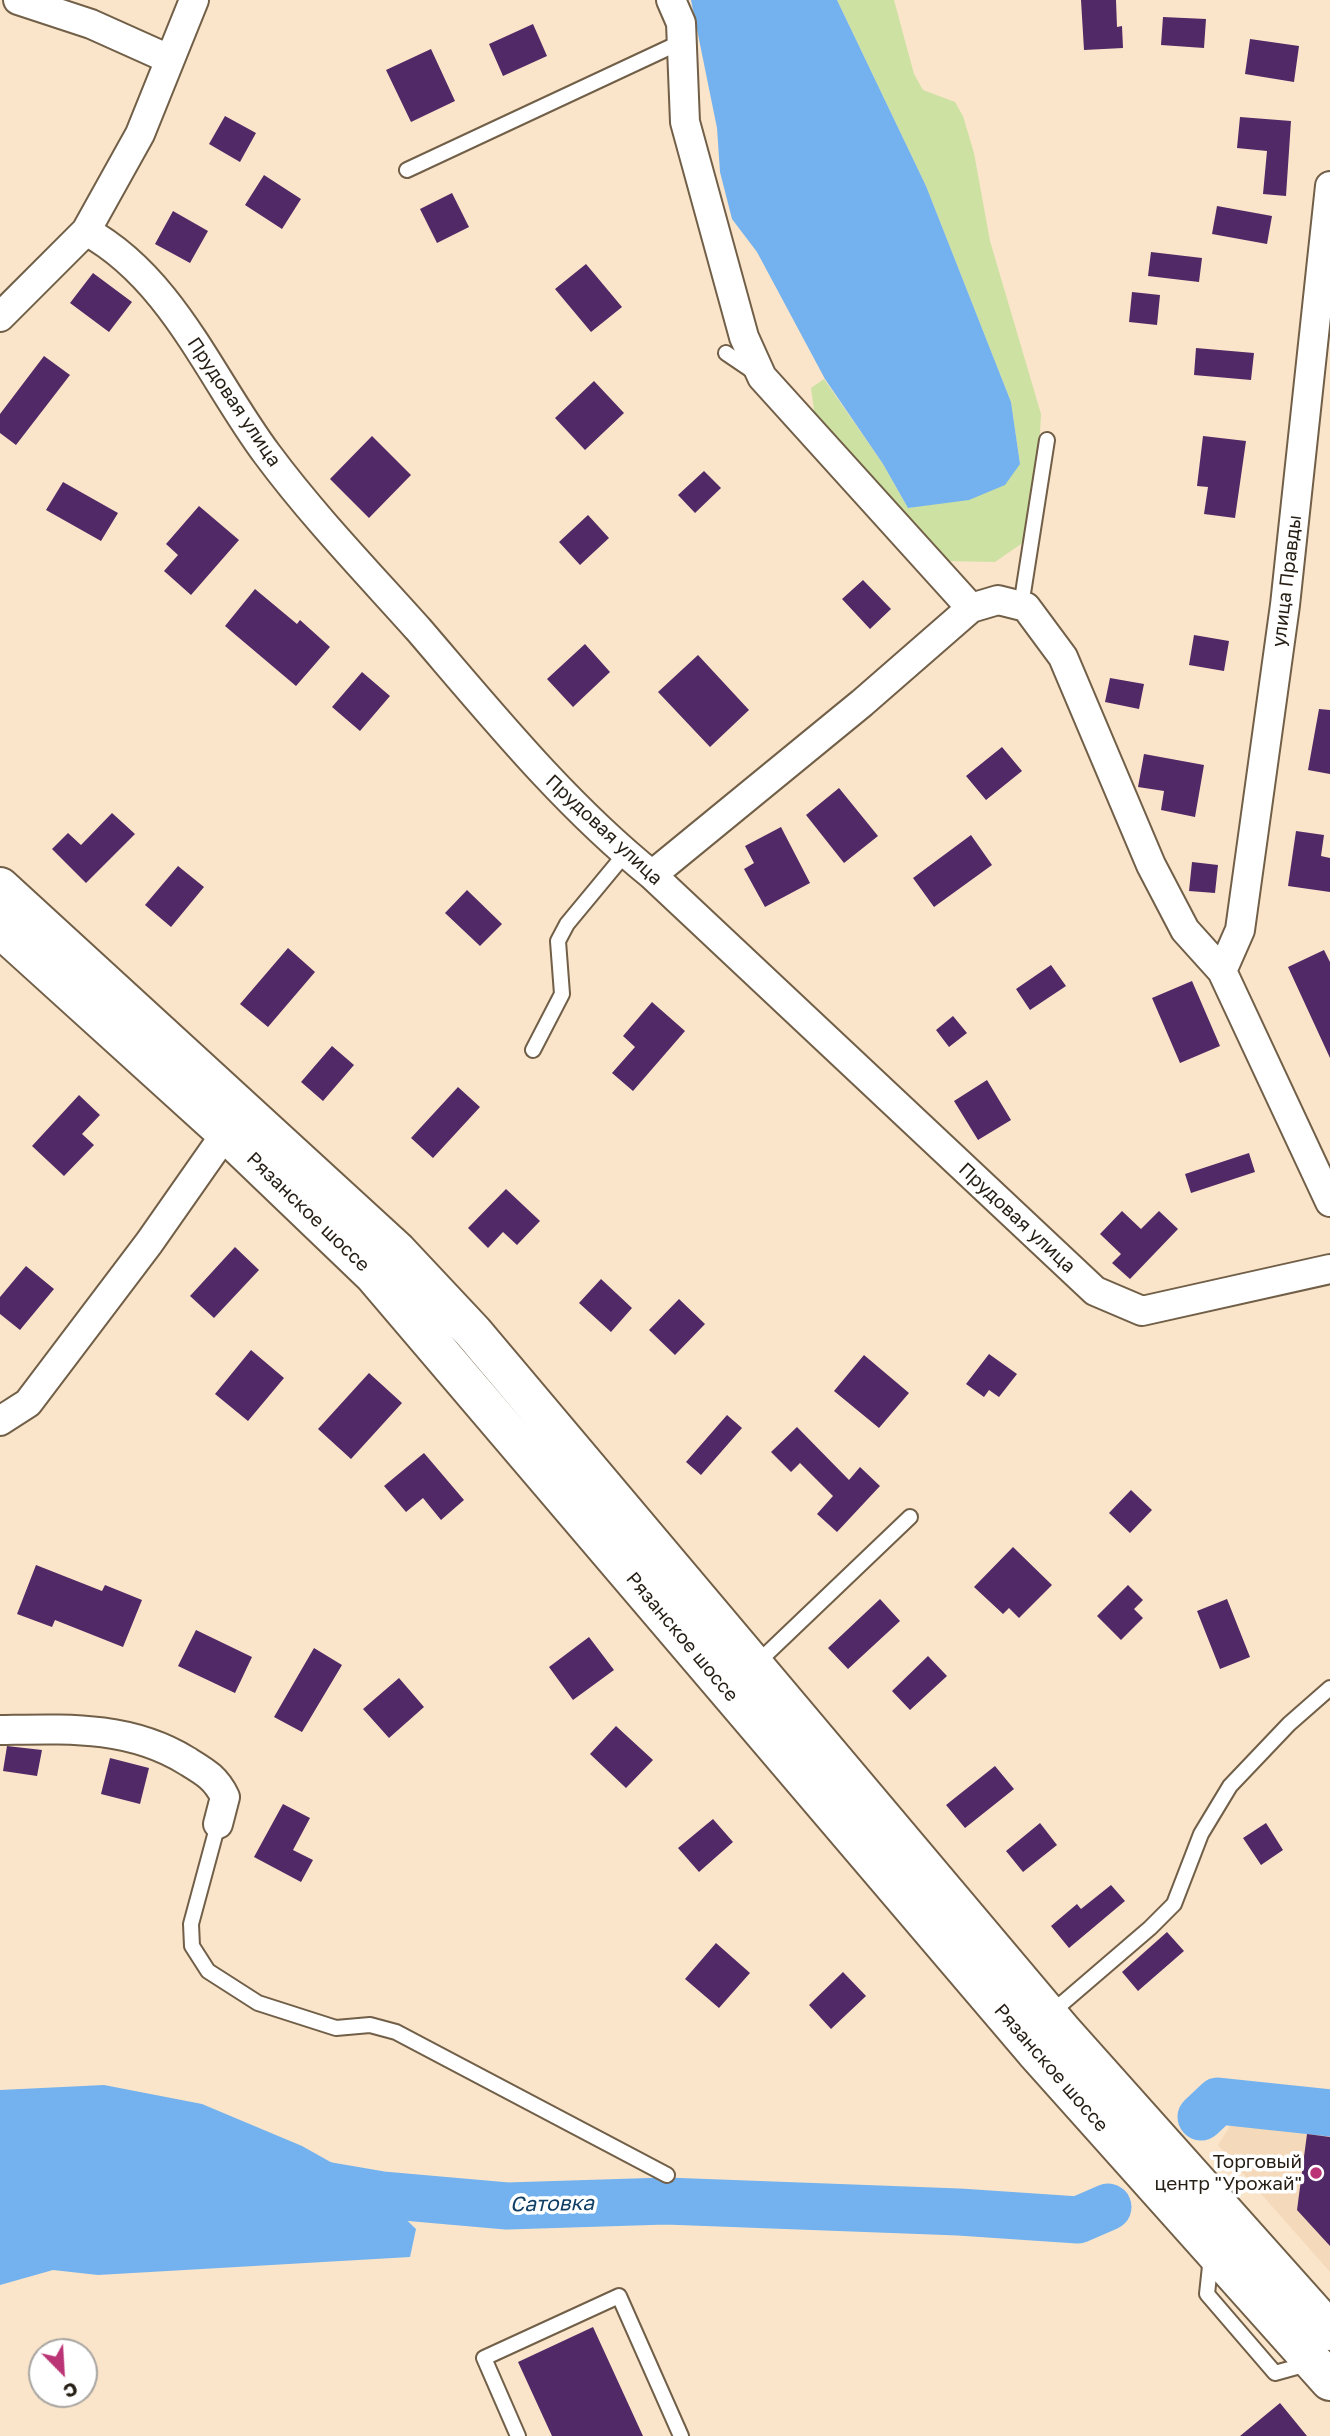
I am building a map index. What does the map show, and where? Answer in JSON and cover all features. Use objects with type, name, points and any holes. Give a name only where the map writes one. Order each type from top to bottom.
[{"type":"main road","name":"Рязанское шоссе","points":[[0,887],[397,1251],[473,1332],[1049,2015],[1325,2358]]},
{"type":"main road","name":"Рязанское шоссе","points":[[0,928],[226,1133],[373,1274],[1035,2051],[1212,2249],[1325,2358]]},
{"type":"street","points":[[18,0],[91,24],[169,59]]},
{"type":"street","points":[[0,317],[86,231],[140,134],[194,0]]},
{"type":"street","points":[[671,0],[681,23],[685,122],[744,337],[762,377],[971,608]]},
{"type":"street","name":"улица Правды","points":[[1222,971],[1240,930],[1281,632],[1330,186]]},
{"type":"street","name":"Прудовая улица","points":[[86,231],[114,246],[164,300],[268,455],[531,760],[625,854],[652,875],[1094,1291],[1142,1311],[1330,1269]]},
{"type":"street","points":[[652,875],[862,703],[971,608],[998,600],[1026,607],[1063,657],[1151,865],[1185,930],[1222,971],[1330,1202]]},
{"type":"street","points":[[0,1421],[28,1403],[149,1243],[226,1133]]},
{"type":"street","points":[[0,1730],[80,1728],[130,1736],[174,1753],[217,1779],[225,1797],[218,1824]]},
{"type":"lane","points":[[407,170],[681,42]]},
{"type":"lane","points":[[726,353],[762,377]]},
{"type":"lane","points":[[1021,606],[1046,440]]},
{"type":"lane","points":[[533,1050],[562,994],[558,941],[625,854]]},
{"type":"lane","points":[[755,1665],[910,1517]]},
{"type":"lane","points":[[1049,2015],[1174,1904],[1201,1834],[1230,1786],[1289,1724],[1330,1688]]},
{"type":"lane","points":[[218,1824],[191,1924],[192,1946],[208,1971],[258,2003],[336,2028],[370,2025],[396,2032],[468,2073],[667,2175]]},
{"type":"lane","points":[[518,2436],[484,2358],[619,2297],[681,2436]]},
{"type":"shaded area","points":[[1235,2118],[1330,2127],[1330,2272],[1218,2145]]},
{"type":"green space","points":[[837,0],[894,0],[914,74],[923,90],[955,102],[963,116],[974,153],[990,241],[1041,414],[1038,474],[1031,522],[1021,544],[995,562],[945,561],[816,425],[811,388],[824,379],[883,464],[908,508],[938,503],[1020,464],[1011,402],[926,186]]},
{"type":"water","points":[[691,0],[837,0],[926,186],[1011,402],[1020,464],[1005,485],[969,500],[908,508],[883,464],[825,379],[757,252],[732,219],[720,172],[717,128]]},
{"type":"water","points":[[104,2085],[202,2104],[302,2146],[368,2183],[416,2229],[410,2257],[98,2275],[53,2270],[0,2285],[0,2090]]},
{"type":"building","points":[[1081,0],[1116,0],[1117,27],[1122,26],[1123,48],[1084,50]]},
{"type":"building","points":[[1163,17],[1206,19],[1204,48],[1161,45]]},
{"type":"building","points":[[533,24],[547,56],[503,76],[489,44]]},
{"type":"building","points":[[1250,39],[1299,46],[1294,82],[1245,74]]},
{"type":"building","points":[[431,49],[455,101],[411,122],[386,70]]},
{"type":"building","points":[[225,116],[256,133],[240,162],[209,144]]},
{"type":"building","points":[[1240,117],[1291,121],[1286,196],[1263,194],[1267,151],[1237,148]]},
{"type":"building","points":[[264,175],[301,199],[282,229],[245,205]]},
{"type":"building","points":[[452,193],[469,227],[437,243],[420,209]]},
{"type":"building","points":[[1217,206],[1272,216],[1267,244],[1212,234]]},
{"type":"building","points":[[173,211],[208,231],[190,263],[155,244]]},
{"type":"building","points":[[1151,252],[1202,258],[1199,282],[1148,276]]},
{"type":"building","points":[[586,264],[622,307],[591,332],[555,289]]},
{"type":"building","points":[[93,273],[132,302],[109,332],[70,303]]},
{"type":"building","points":[[1132,292],[1160,295],[1157,325],[1129,322]]},
{"type":"building","points":[[1196,348],[1254,353],[1251,380],[1194,375]]},
{"type":"building","points":[[44,356],[70,375],[16,445],[0,433],[0,414]]},
{"type":"building","points":[[594,381],[624,413],[585,450],[555,418]]},
{"type":"building","points":[[372,436],[411,475],[369,518],[330,479]]},
{"type":"building","points":[[1203,436],[1246,441],[1235,518],[1204,514],[1208,487],[1197,486]]},
{"type":"building","points":[[704,471],[721,488],[695,513],[678,495]]},
{"type":"building","points":[[63,482],[118,513],[101,541],[46,510]]},
{"type":"building","points":[[199,506],[239,540],[191,595],[164,571],[178,555],[166,544]]},
{"type":"building","points":[[588,515],[609,538],[580,565],[559,542]]},
{"type":"building","points":[[863,580],[891,609],[870,629],[842,599]]},
{"type":"building","points":[[255,589],[297,624],[300,620],[330,647],[296,686],[225,626]]},
{"type":"building","points":[[1194,635],[1229,641],[1224,671],[1189,665]]},
{"type":"building","points":[[585,644],[610,672],[573,707],[547,679]]},
{"type":"building","points":[[698,655],[749,710],[710,747],[658,692]]},
{"type":"building","points":[[362,672],[390,696],[360,731],[332,707]]},
{"type":"building","points":[[1110,678],[1144,684],[1139,709],[1105,702]]},
{"type":"building","points":[[1319,709],[1330,710],[1330,774],[1308,770]]},
{"type":"building","points":[[1002,747],[1022,771],[986,800],[966,776]]},
{"type":"building","points":[[1144,754],[1204,765],[1195,817],[1161,810],[1164,791],[1138,787]]},
{"type":"building","points":[[839,788],[878,836],[844,863],[806,815]]},
{"type":"building","points":[[112,813],[135,834],[86,883],[52,849],[68,833],[81,845]]},
{"type":"building","points":[[781,827],[810,883],[765,907],[744,869],[754,863],[745,846]]},
{"type":"building","points":[[1296,831],[1324,835],[1321,856],[1330,858],[1330,892],[1288,886]]},
{"type":"building","points":[[971,835],[992,865],[934,907],[913,878]]},
{"type":"building","points":[[1192,862],[1218,865],[1215,893],[1189,891]]},
{"type":"building","points":[[178,866],[204,887],[171,927],[145,905]]},
{"type":"building","points":[[467,890],[502,924],[480,946],[445,913]]},
{"type":"building","points":[[288,948],[315,972],[268,1027],[240,1004]]},
{"type":"building","points":[[1324,950],[1330,962],[1330,1058],[1288,967]]},
{"type":"building","points":[[1051,965],[1066,986],[1030,1010],[1016,989]]},
{"type":"building","points":[[1192,981],[1220,1046],[1180,1063],[1152,998]]},
{"type":"building","points":[[652,1002],[685,1031],[633,1091],[612,1073],[635,1047],[623,1036]]},
{"type":"building","points":[[953,1016],[967,1033],[949,1047],[936,1030]]},
{"type":"building","points":[[332,1046],[354,1065],[323,1101],[301,1082]]},
{"type":"building","points":[[987,1080],[1011,1120],[978,1140],[954,1101]]},
{"type":"building","points":[[458,1087],[480,1107],[433,1158],[411,1138]]},
{"type":"building","points":[[79,1095],[100,1115],[82,1134],[94,1145],[64,1176],[32,1146]]},
{"type":"building","points":[[1249,1153],[1255,1172],[1191,1193],[1185,1174]]},
{"type":"building","points":[[506,1189],[540,1221],[517,1245],[503,1232],[488,1248],[468,1228]]},
{"type":"building","points":[[1122,1211],[1141,1229],[1159,1211],[1178,1229],[1130,1279],[1112,1263],[1121,1254],[1100,1234]]},
{"type":"building","points":[[235,1247],[259,1270],[214,1318],[190,1296]]},
{"type":"building","points":[[26,1266],[54,1289],[20,1330],[0,1314],[0,1297]]},
{"type":"building","points":[[601,1279],[632,1308],[611,1332],[579,1303]]},
{"type":"building","points":[[679,1299],[705,1324],[675,1355],[649,1330]]},
{"type":"building","points":[[251,1350],[284,1378],[248,1421],[215,1394]]},
{"type":"building","points":[[989,1354],[1017,1374],[999,1397],[989,1390],[984,1397],[966,1384]]},
{"type":"building","points":[[864,1355],[909,1393],[879,1428],[834,1391]]},
{"type":"building","points":[[369,1373],[402,1403],[351,1459],[318,1429]]},
{"type":"building","points":[[727,1415],[742,1428],[701,1475],[686,1462]]},
{"type":"building","points":[[797,1427],[849,1480],[860,1467],[880,1486],[837,1532],[817,1514],[833,1496],[800,1463],[791,1472],[771,1452]]},
{"type":"building","points":[[424,1453],[464,1500],[441,1520],[423,1498],[406,1512],[384,1486]]},
{"type":"building","points":[[1131,1490],[1152,1510],[1130,1533],[1109,1513]]},
{"type":"building","points":[[1013,1547],[1052,1585],[1019,1618],[1009,1608],[1003,1614],[974,1587]]},
{"type":"building","points":[[36,1565],[102,1591],[105,1585],[142,1600],[123,1647],[55,1620],[52,1627],[17,1614]]},
{"type":"building","points":[[1128,1585],[1143,1600],[1134,1609],[1143,1618],[1121,1640],[1097,1616]]},
{"type":"building","points":[[880,1599],[900,1621],[848,1669],[828,1648]]},
{"type":"building","points":[[1227,1599],[1250,1657],[1220,1669],[1197,1611]]},
{"type":"building","points":[[196,1630],[252,1657],[235,1693],[178,1666]]},
{"type":"building","points":[[589,1637],[614,1670],[573,1700],[549,1667]]},
{"type":"building","points":[[314,1648],[342,1665],[302,1732],[274,1717]]},
{"type":"building","points":[[928,1656],[947,1676],[910,1710],[892,1691]]},
{"type":"building","points":[[399,1678],[424,1707],[389,1738],[363,1709]]},
{"type":"building","points":[[616,1726],[653,1760],[626,1788],[590,1754]]},
{"type":"building","points":[[7,1746],[42,1750],[37,1776],[3,1771]]},
{"type":"building","points":[[110,1758],[149,1768],[140,1804],[101,1794]]},
{"type":"building","points":[[995,1766],[1014,1789],[965,1828],[946,1805]]},
{"type":"building","points":[[283,1804],[310,1818],[293,1850],[313,1860],[301,1882],[254,1857]]},
{"type":"building","points":[[713,1819],[733,1842],[699,1872],[678,1848]]},
{"type":"building","points":[[1040,1823],[1057,1845],[1023,1872],[1006,1851]]},
{"type":"building","points":[[1266,1823],[1283,1850],[1261,1865],[1243,1838]]},
{"type":"building","points":[[1111,1885],[1125,1901],[1069,1948],[1051,1926],[1077,1904],[1081,1909]]},
{"type":"building","points":[[1167,1932],[1184,1951],[1138,1991],[1122,1972]]},
{"type":"building","points":[[716,1943],[750,1973],[719,2008],[685,1979]]},
{"type":"building","points":[[843,1972],[866,1996],[831,2029],[809,2005]]},
{"type":"building","name":"Торговый центр \"Урожай\"","points":[[1307,2134],[1330,2137],[1330,2246],[1297,2210]]},
{"type":"building","points":[[593,2327],[643,2436],[552,2436],[518,2362]]},
{"type":"building","points":[[1280,2403],[1307,2436],[1240,2436]]},
{"type":"waterway","name":"Сатовка","points":[[1201,2117],[1218,2101],[1330,2113]]},
{"type":"waterway","name":"Сатовка","points":[[318,2184],[382,2195],[507,2206],[666,2201],[959,2212],[1078,2220],[1108,2207]]},
{"type":"place","name":"Торговый центр \"Урожай\"","points":[[1316,2173]]}]
